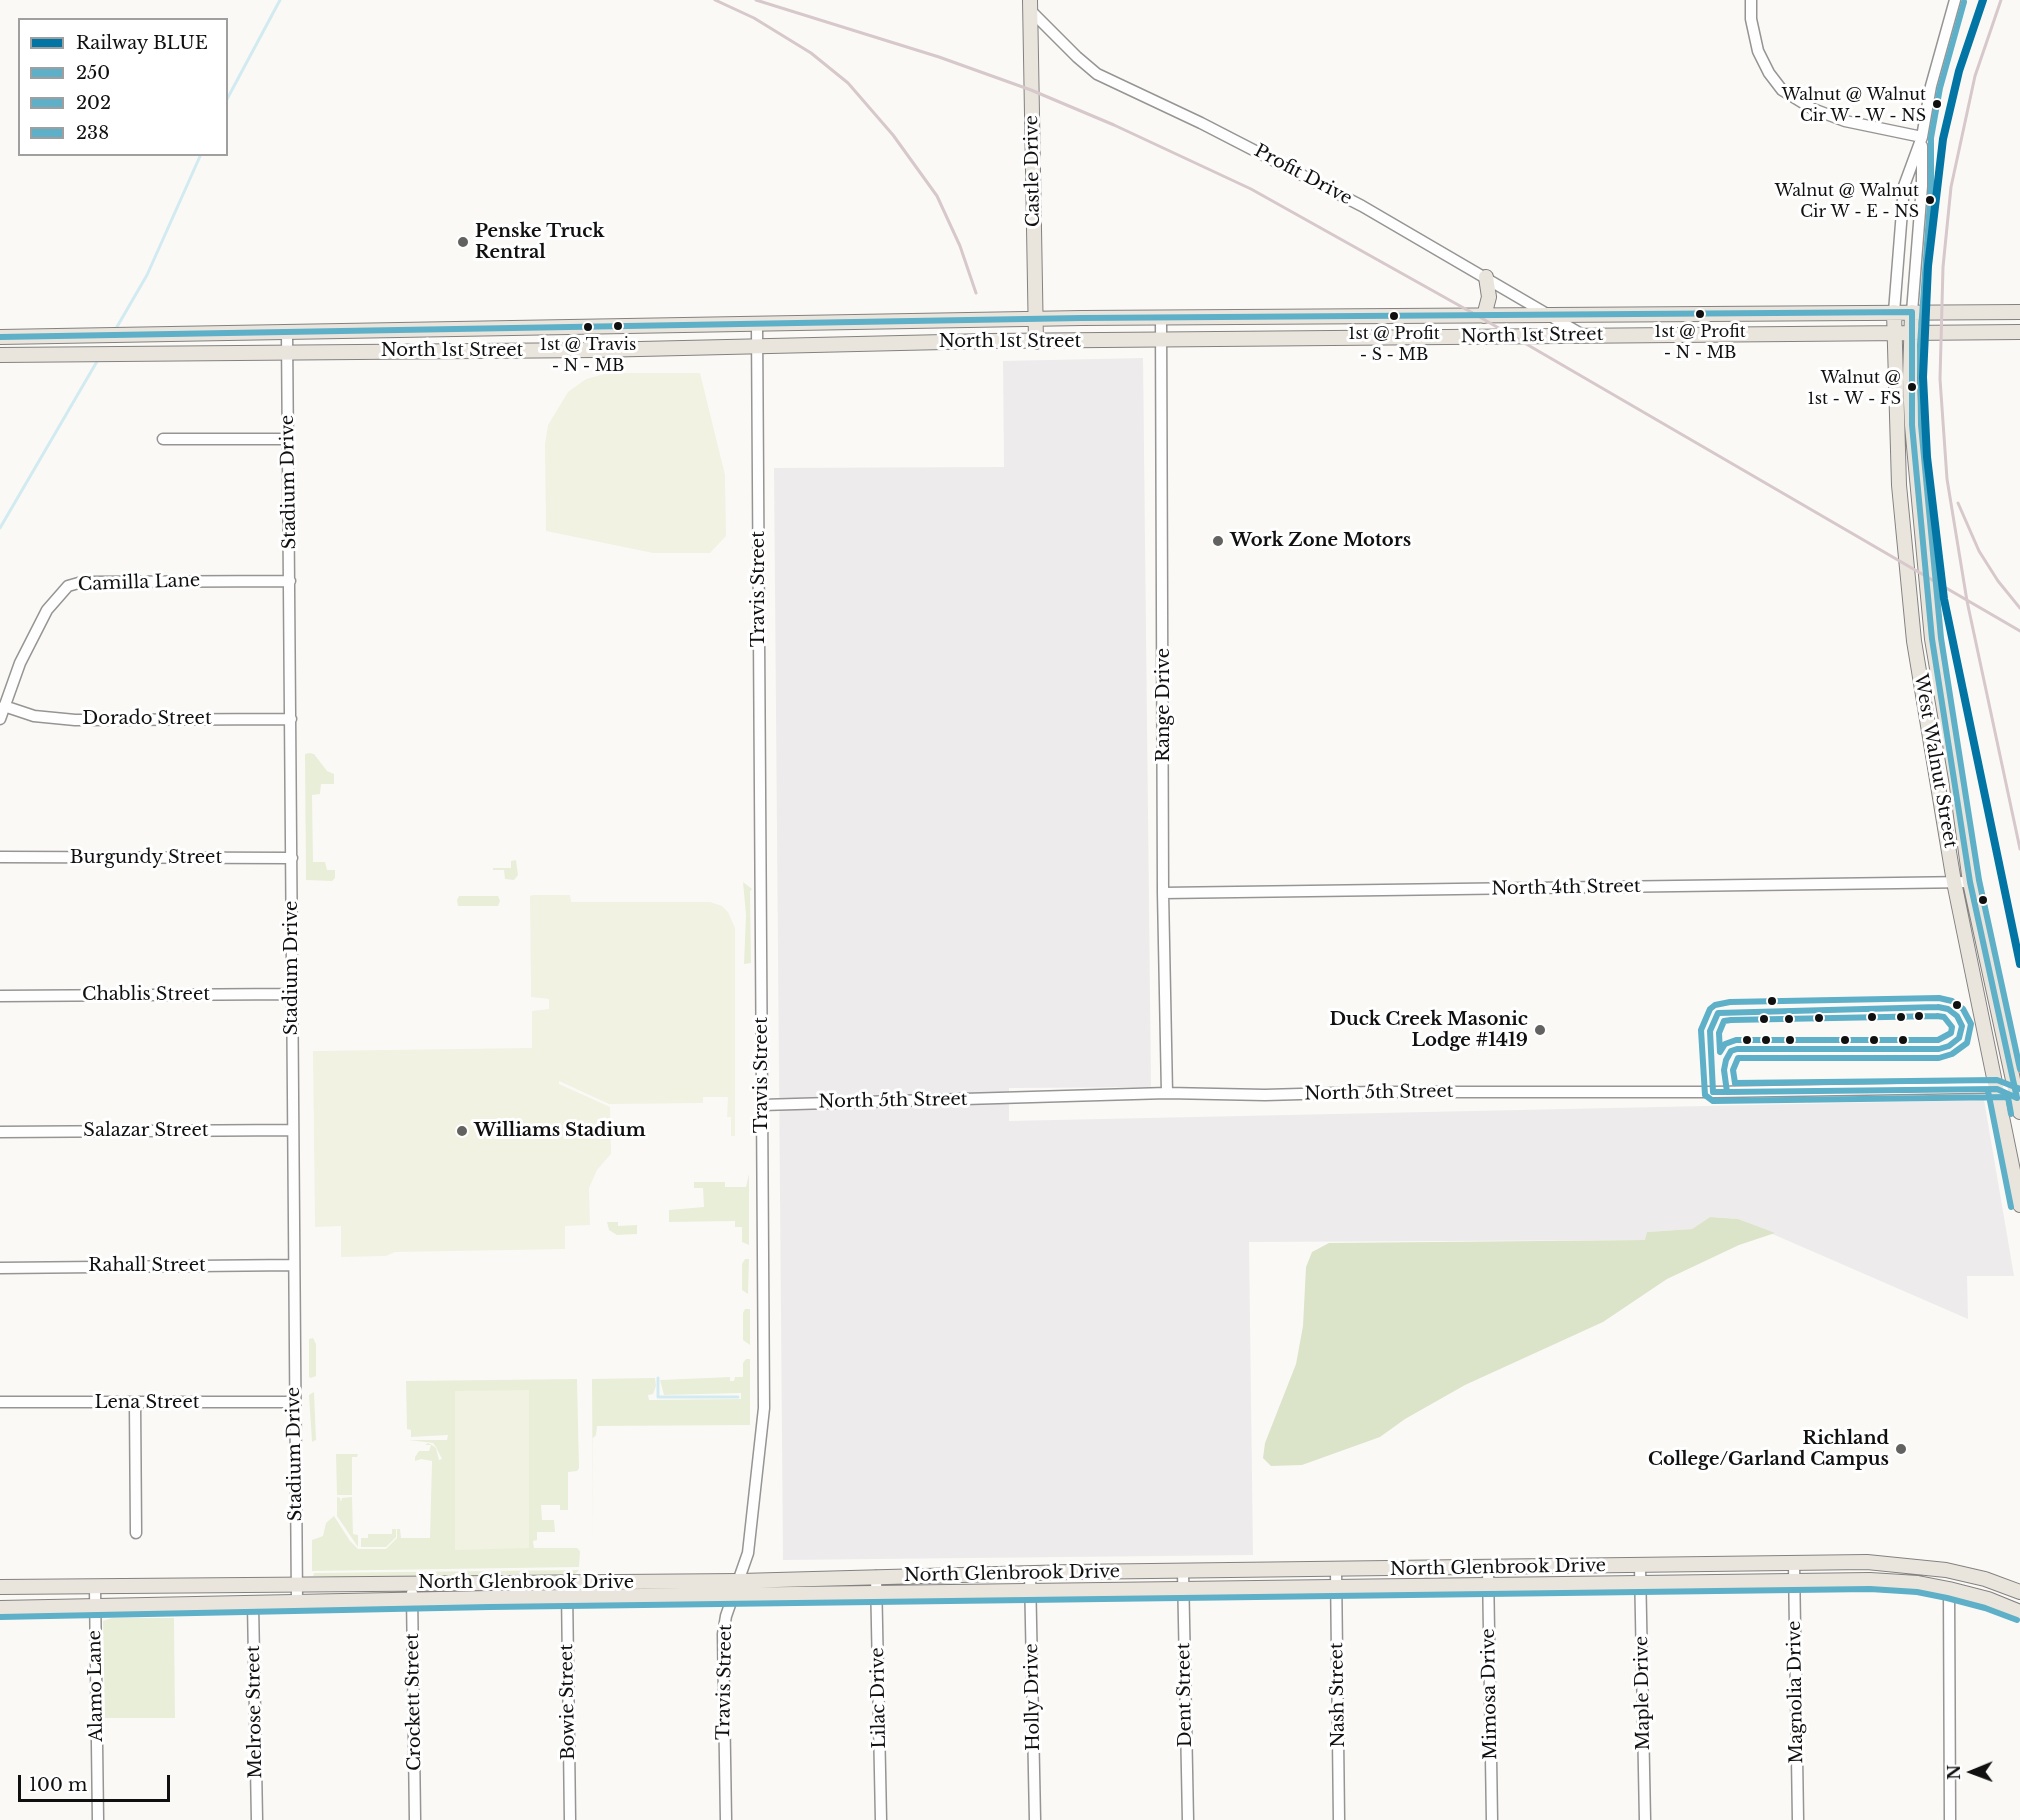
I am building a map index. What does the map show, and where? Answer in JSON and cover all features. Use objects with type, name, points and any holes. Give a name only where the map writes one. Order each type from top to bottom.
[{"type":"main road","name":"Castle Drive","points":[[1030,5],[1036,342]]},
{"type":"main road","points":[[1484,316],[1489,297],[1486,277]]},
{"type":"main road","name":"West Walnut Street","points":[[1894,312],[1899,485],[1914,641],[1954,882],[2020,1205]]},
{"type":"main road","name":"West Walnut Street","points":[[1912,312],[1910,379],[1932,639],[1956,779],[1970,882],[2018,1097]]},
{"type":"main road","name":"North 1st Street","points":[[0,337],[127,333],[287,333],[1161,317],[2020,312]]},
{"type":"main road","points":[[1368,317],[1368,338]]},
{"type":"main road","points":[[794,324],[794,345]]},
{"type":"main road","points":[[612,327],[612,350]]},
{"type":"main road","name":"North 1st Street","points":[[0,355],[612,350],[758,345],[1583,335],[2020,332]]},
{"type":"main road","points":[[119,353],[195,341],[204,333]]},
{"type":"main road","points":[[1899,485],[1917,483]]},
{"type":"main road","name":"North Glenbrook Drive","points":[[0,1587],[740,1581],[1030,1573],[1866,1562],[1916,1565],[1985,1579],[2020,1592]]},
{"type":"main road","name":"North Glenbrook Drive","points":[[0,1608],[1031,1591],[1900,1581],[1949,1589],[1988,1599],[2020,1612]]},
{"type":"street","points":[[1751,0],[1751,18],[1758,51],[1769,73],[1782,90],[1813,109],[1845,121],[1922,137]]},
{"type":"street","points":[[1912,312],[1922,186],[1922,137],[1931,86],[1954,4]]},
{"type":"street","name":"Profit Drive","points":[[1030,5],[1077,57],[1097,74],[1258,151],[1486,277],[1583,335]]},
{"type":"street","points":[[1894,312],[1904,186],[1922,137]]},
{"type":"street","name":"Range Drive","points":[[1161,317],[1163,893],[1167,1093]]},
{"type":"street","name":"Travis Street","points":[[726,1820],[723,1634],[732,1597],[740,1581],[751,1535],[764,1408],[757,325]]},
{"type":"street","name":"Stadium Drive","points":[[287,333],[297,1603]]},
{"type":"street","points":[[163,439],[289,439]]},
{"type":"street","name":"Camilla Lane","points":[[0,719],[20,663],[47,610],[68,586],[82,582],[290,581]]},
{"type":"street","name":"Dorado Street","points":[[4,706],[34,716],[75,720],[291,719]]},
{"type":"street","name":"Burgundy Street","points":[[0,857],[292,858]]},
{"type":"street","name":"North 4th Street","points":[[1163,893],[1970,882]]},
{"type":"street","name":"Chablis Street","points":[[0,996],[292,994]]},
{"type":"street","name":"North 5th Street","points":[[762,1105],[944,1101],[1036,1095],[1167,1093],[1265,1095],[1381,1092],[1996,1089],[2018,1097]]},
{"type":"street","name":"Salazar Street","points":[[0,1132],[293,1130]]},
{"type":"street","name":"Rahall Street","points":[[0,1268],[294,1265]]},
{"type":"street","name":"Lena Street","points":[[0,1402],[295,1402]]},
{"type":"street","points":[[135,1403],[136,1533]]},
{"type":"street","name":"Magnolia Drive","points":[[1794,1564],[1798,1820]]},
{"type":"street","name":"Maple Drive","points":[[1640,1566],[1645,1820]]},
{"type":"street","name":"Mimosa Drive","points":[[1488,1568],[1492,1820]]},
{"type":"street","name":"Nash Street","points":[[1336,1570],[1339,1820]]},
{"type":"street","name":"Dent Street","points":[[1183,1571],[1188,1820]]},
{"type":"street","name":"Holly Drive","points":[[1030,1573],[1035,1820]]},
{"type":"street","name":"Lilac Drive","points":[[876,1576],[881,1820]]},
{"type":"street","name":"Bowie Street","points":[[567,1583],[570,1820]]},
{"type":"street","name":"Crockett Street","points":[[412,1584],[415,1820]]},
{"type":"street","name":"Alamo Lane","points":[[95,1588],[98,1820]]},
{"type":"street","points":[[1949,1589],[1950,1820]]},
{"type":"street","name":"Melrose Street","points":[[254,1604],[257,1820]]},
{"type":"shaded area","points":[[1143,358],[1151,1087],[1009,1088],[1009,1121],[1984,1100],[2014,1276],[1967,1276],[1968,1319],[1738,1219],[1710,1217],[1692,1229],[1647,1232],[1646,1240],[1249,1242],[1253,1555],[783,1560],[774,468],[1004,467],[1003,361]]},
{"type":"green space","points":[[608,373],[700,373],[725,475],[726,536],[710,553],[653,553],[546,531],[545,444],[548,425],[568,392],[586,379]]},
{"type":"green space","points":[[305,754],[314,754],[327,771],[334,774],[334,784],[321,784],[320,794],[312,795],[313,862],[325,862],[327,870],[335,870],[335,878],[332,881],[306,880]]},
{"type":"green space","points":[[516,860],[518,875],[514,880],[505,879],[504,870],[493,870],[493,868],[511,868],[511,861]]},
{"type":"green space","points":[[743,882],[752,889],[750,891],[751,963],[744,964],[746,915]]},
{"type":"green space","points":[[570,895],[571,902],[710,902],[722,906],[728,912],[735,928],[735,1136],[731,1136],[731,1117],[727,1117],[728,1097],[703,1097],[703,1103],[609,1104],[559,1081],[559,1084],[610,1107],[611,1154],[597,1170],[589,1188],[590,1225],[565,1226],[565,1249],[395,1252],[386,1256],[341,1257],[341,1226],[315,1227],[313,1051],[532,1048],[532,1011],[549,1009],[549,999],[531,997],[530,896]]},
{"type":"green space","points":[[459,896],[498,896],[500,901],[498,906],[458,906]]},
{"type":"green space","points":[[749,1174],[749,1245],[742,1242],[742,1227],[735,1227],[735,1221],[669,1222],[669,1210],[704,1207],[703,1188],[694,1188],[694,1182],[725,1182],[725,1187],[746,1187]]},
{"type":"green space","points":[[1710,1217],[1738,1219],[1775,1233],[1739,1245],[1667,1279],[1603,1322],[1465,1385],[1405,1419],[1380,1437],[1302,1465],[1271,1466],[1263,1458],[1265,1443],[1296,1364],[1303,1326],[1306,1267],[1312,1252],[1329,1243],[1645,1240],[1647,1232],[1692,1229]]},
{"type":"green space","points":[[607,1222],[618,1222],[618,1226],[637,1225],[637,1234],[617,1235],[609,1230]]},
{"type":"green space","points":[[745,1259],[749,1259],[748,1294],[742,1290],[742,1264]]},
{"type":"green space","points":[[745,1309],[750,1309],[750,1345],[743,1340]]},
{"type":"green space","points":[[313,1338],[316,1344],[316,1376],[311,1378],[309,1377],[309,1339]]},
{"type":"green space","points":[[746,1359],[750,1359],[750,1425],[597,1426],[596,1435],[592,1439],[592,1379],[655,1378],[656,1386],[653,1394],[648,1395],[649,1400],[741,1399],[741,1393],[664,1395],[660,1380],[730,1377],[730,1381],[734,1381],[735,1377],[743,1377],[743,1363]]},
{"type":"green space","points":[[577,1379],[579,1468],[577,1471],[568,1472],[568,1510],[560,1510],[560,1505],[541,1505],[542,1520],[554,1520],[555,1532],[537,1532],[537,1540],[533,1541],[534,1548],[577,1548],[580,1551],[579,1567],[312,1571],[312,1540],[323,1536],[326,1523],[334,1516],[358,1549],[386,1549],[397,1538],[397,1529],[400,1529],[401,1538],[430,1538],[432,1461],[421,1459],[415,1461],[415,1457],[419,1451],[429,1451],[431,1445],[425,1445],[428,1443],[436,1448],[439,1460],[442,1459],[436,1447],[433,1443],[409,1440],[447,1440],[448,1435],[411,1437],[411,1430],[407,1429],[406,1381]]},
{"type":"green space","points":[[529,1390],[529,1548],[455,1550],[455,1391]]},
{"type":"green space","points":[[314,1392],[316,1440],[312,1442],[309,1395]]},
{"type":"green space","points":[[336,1454],[358,1454],[357,1457],[352,1457],[352,1495],[337,1495]]},
{"type":"green space","points":[[337,1497],[341,1502],[342,1498],[352,1497],[353,1534],[358,1535],[358,1547],[337,1516]]},
{"type":"green space","points":[[392,1529],[396,1529],[396,1537],[386,1547],[361,1547],[361,1538],[368,1538],[368,1534],[392,1534]]},
{"type":"green space","points":[[579,1570],[574,1575],[513,1574],[365,1578],[313,1576],[314,1573]]},
{"type":"green space","points":[[169,1611],[173,1616],[104,1617],[109,1612]]},
{"type":"green space","points":[[112,1618],[174,1618],[175,1718],[105,1718],[103,1621]]},
{"type":"waterway","points":[[228,97],[280,0]]},
{"type":"waterway","points":[[114,332],[147,275],[200,156]]},
{"type":"waterway","points":[[0,528],[99,358]]},
{"type":"waterway","points":[[658,1378],[658,1397],[738,1397]]},
{"type":"railway","points":[[715,0],[754,18],[811,53],[848,83],[893,135],[937,196],[960,246],[976,293]]},
{"type":"railway","points":[[756,0],[939,57],[1031,90],[1114,125],[1251,189],[1478,316],[2020,631]]},
{"type":"railway","points":[[2001,0],[1975,76],[1951,187],[1943,267],[1940,379],[1947,479],[1967,601],[2020,849]]},
{"type":"railway","points":[[1958,503],[1979,551],[1998,581],[2020,608]]},
{"type":"rail line","name":"BLUE","points":[[1983,0],[1959,71],[1943,139],[1928,266],[1923,377],[1927,457],[1944,599],[2020,964]]},
{"type":"transit line","name":"238","points":[[1964,2],[1940,88],[1931,138],[1931,187],[1920,345],[1921,425],[1941,638],[1979,880],[2020,1069]]},
{"type":"transit line","name":"250","points":[[0,337],[1082,318],[1912,312],[1912,425],[1932,639],[1970,882],[2017,1098]]},
{"type":"transit line","name":"202","points":[[1735,1083],[1733,1070],[1738,1058],[1939,1058],[1952,1054],[1967,1043],[1971,1024],[1963,1009],[1952,1001],[1939,998],[1730,1002],[1715,1005],[1710,1009],[1701,1030],[1705,1095],[1713,1101],[2008,1097],[2011,1114]]},
{"type":"transit line","name":"250","points":[[1938,1007],[1948,1009],[1957,1016],[1962,1026],[1959,1038],[1949,1046],[1939,1049],[1737,1049],[1731,1051],[1726,1060],[1724,1070],[1727,1092],[1713,1092],[1710,1031],[1718,1013],[1938,1007]]},
{"type":"transit line","name":"238","points":[[1937,1016],[1944,1017],[1952,1027],[1951,1033],[1938,1040],[1736,1040],[1725,1044],[1720,1052],[1719,1033],[1724,1021],[1937,1016]]},
{"type":"transit line","name":"238","points":[[1735,1083],[1997,1080],[2020,1089]]},
{"type":"transit line","name":"250","points":[[1727,1092],[1997,1089],[2017,1098]]},
{"type":"transit line","name":"202","points":[[1988,1091],[2011,1207]]},
{"type":"transit line","name":"202","points":[[0,1617],[490,1607],[1870,1589],[1917,1592],[1947,1598],[1985,1608],[2017,1620]]},
{"type":"place","name":"Walnut @ Walnut Cir W - W - NS","points":[[1937,104]]},
{"type":"place","name":"Walnut @ Walnut Cir W - E - NS","points":[[1930,200]]},
{"type":"place","name":"Penske Truck Rentral","points":[[463,242]]},
{"type":"place","name":"1st @ Profit - N - MB","points":[[1700,314]]},
{"type":"place","name":"1st @ Profit - S - MB","points":[[1394,316]]},
{"type":"place","name":"1st @ Travis - N - MB","points":[[588,327]]},
{"type":"place","name":"Walnut @ 1st - W - FS","points":[[1912,387]]},
{"type":"place","name":"Work Zone Motors","points":[[1218,541]]},
{"type":"place","name":"Duck Creek Masonic Lodge #1419","points":[[1540,1030]]},
{"type":"place","name":"Williams Stadium","points":[[462,1131]]},
{"type":"place","name":"Richland College/Garland Campus","points":[[1901,1449]]}]
